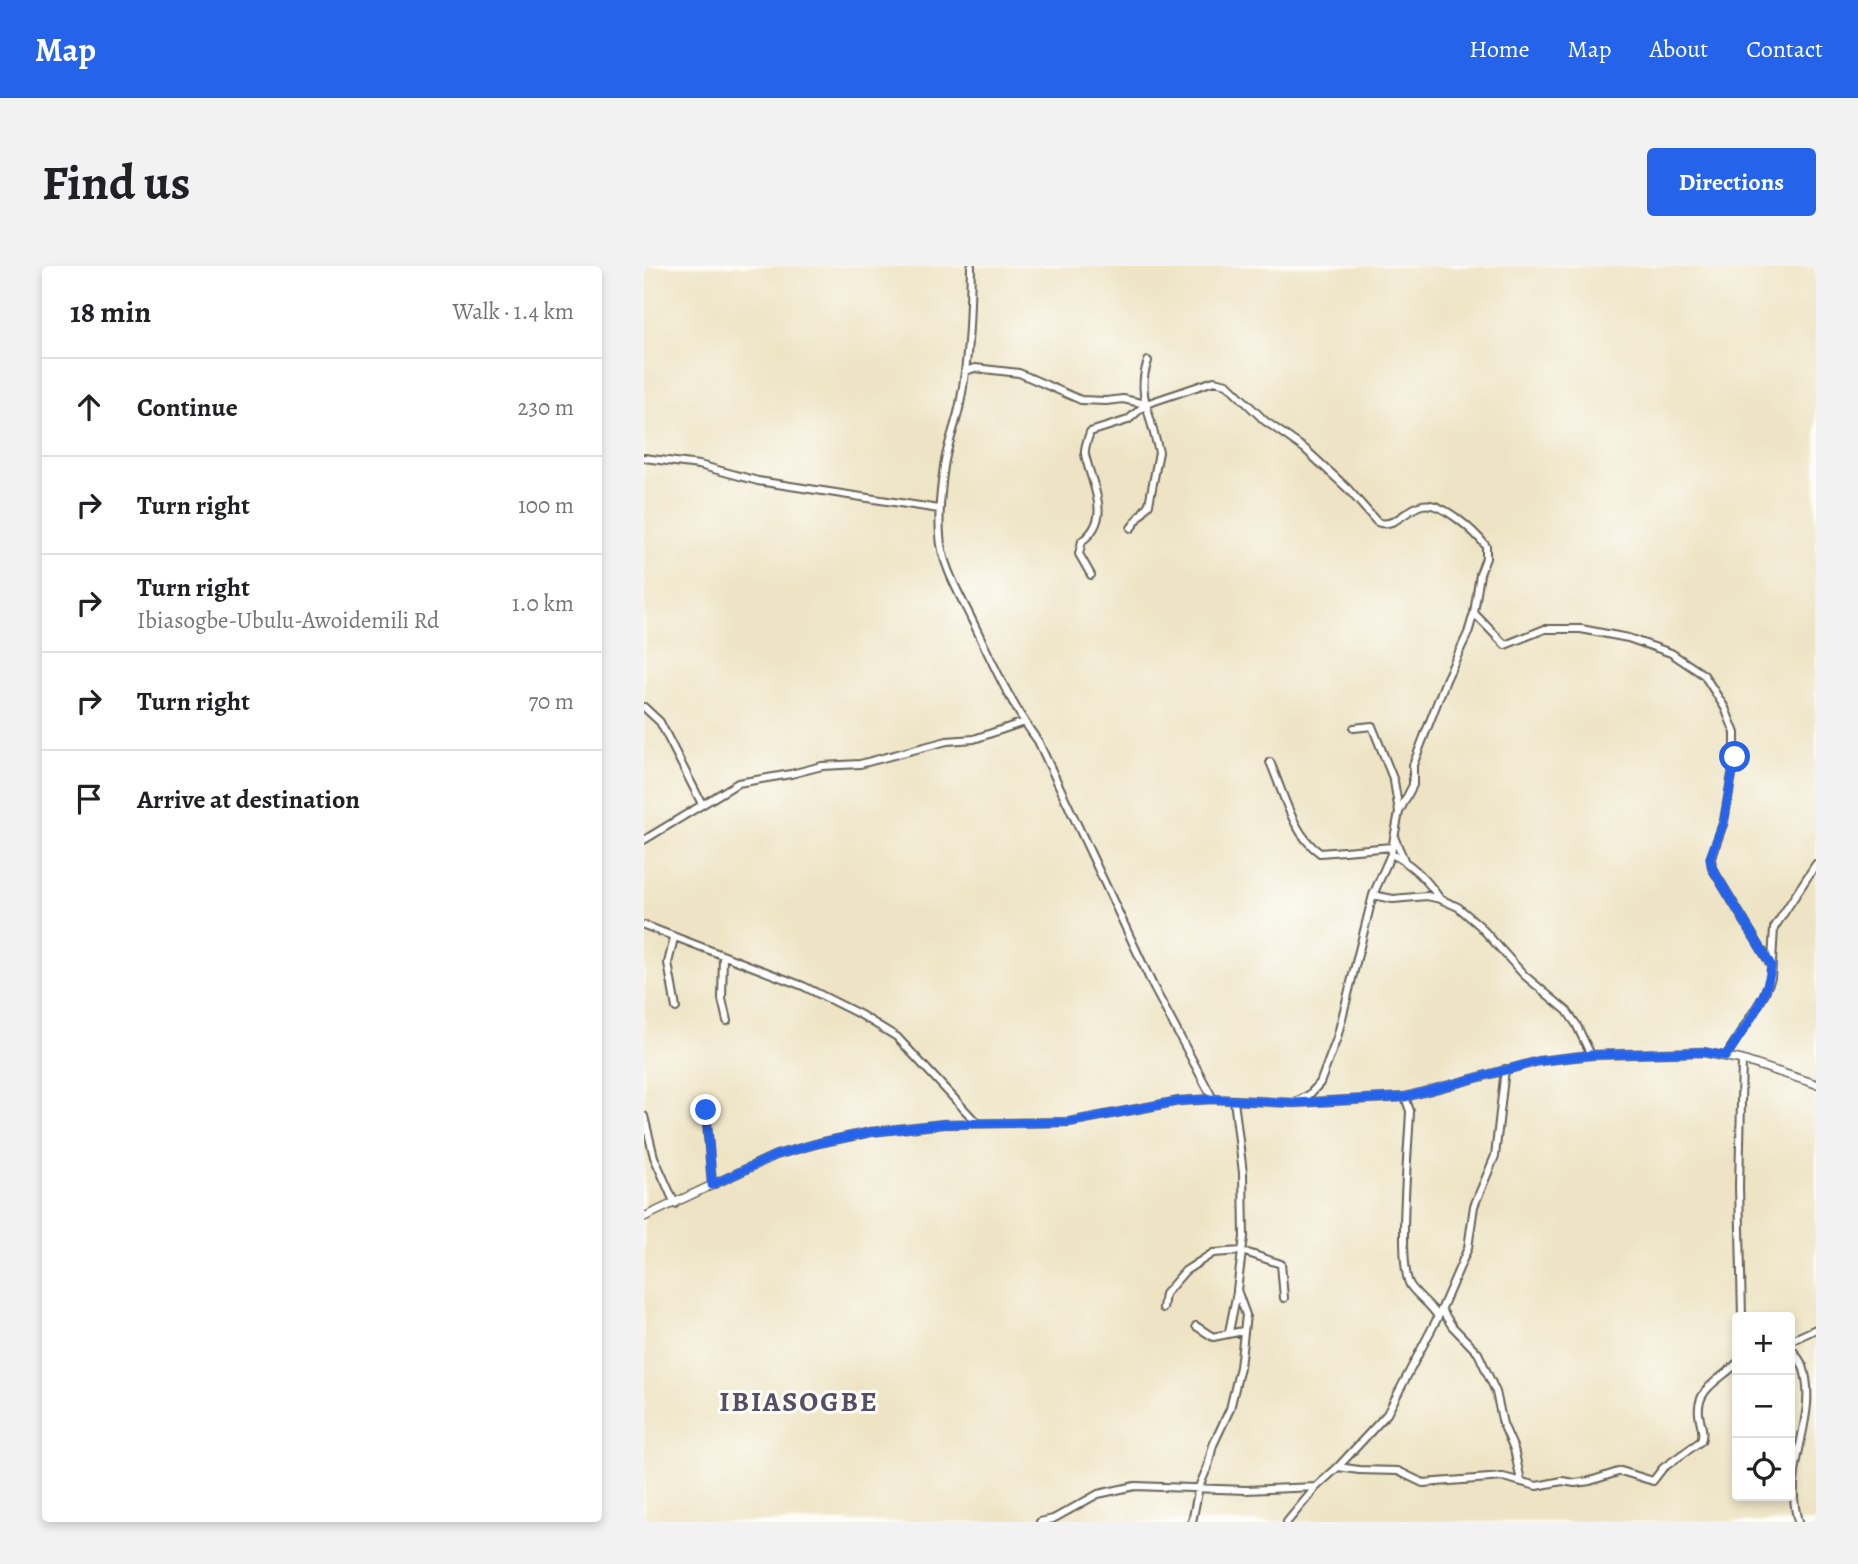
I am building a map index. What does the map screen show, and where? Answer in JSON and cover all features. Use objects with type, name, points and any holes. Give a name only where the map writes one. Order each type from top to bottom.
[{"type":"street","points":[[971,266],[970,337],[960,405],[944,466],[939,509],[940,538],[947,564],[1003,683],[1024,722],[1038,741],[1154,988],[1213,1099]]},
{"type":"street","points":[[1131,527],[1149,505],[1159,452],[1143,394],[1143,375],[1148,361]]},
{"type":"street","points":[[965,370],[975,368],[1019,373],[1081,400],[1123,399],[1146,404]]},
{"type":"street","points":[[1091,575],[1079,554],[1082,541],[1093,533],[1099,514],[1092,473],[1085,452],[1090,432],[1128,420],[1146,404],[1214,381],[1224,382],[1265,421],[1310,454],[1348,489],[1377,522],[1390,524],[1426,504],[1450,513],[1485,543],[1487,548],[1478,581],[1474,613],[1413,765],[1413,785],[1399,812],[1392,851],[1373,895],[1337,1038],[1317,1086],[1320,1102]]},
{"type":"street","points":[[644,458],[699,466],[758,481],[939,509]]},
{"type":"street","points":[[1474,613],[1505,645],[1545,629],[1581,629],[1628,638],[1671,653],[1704,675],[1725,708],[1735,733],[1732,775],[1724,821],[1710,858],[1712,868],[1771,965]]},
{"type":"street","points":[[644,707],[660,722],[702,804]]},
{"type":"street","points":[[644,840],[738,783],[822,766],[860,764],[947,741],[974,739],[1024,722]]},
{"type":"street","points":[[1354,728],[1372,726],[1394,781],[1399,812]]},
{"type":"street","points":[[1270,762],[1294,818],[1310,846],[1320,853],[1392,851],[1432,886],[1440,898]]},
{"type":"street","points":[[1394,836],[1404,860]]},
{"type":"street","points":[[1726,1056],[1763,998],[1770,978],[1774,928],[1816,864]]},
{"type":"street","points":[[1373,895],[1393,898],[1427,896],[1440,898],[1458,907],[1524,975],[1567,1011],[1591,1055]]},
{"type":"street","points":[[644,925],[674,939],[803,986],[861,1015],[897,1037],[977,1123]]},
{"type":"street","points":[[674,939],[668,964],[676,1008]]},
{"type":"street","points":[[723,956],[722,999],[727,1021]]},
{"type":"street","points":[[644,1217],[776,1155],[871,1132],[977,1123],[1069,1122],[1179,1101],[1213,1099],[1294,1103],[1405,1097],[1539,1061],[1591,1055],[1703,1052],[1742,1060],[1816,1084]]},
{"type":"street","points":[[1742,1060],[1739,1186],[1742,1312]]},
{"type":"street","points":[[1287,1522],[1316,1487],[1387,1414],[1438,1317],[1468,1248],[1474,1206],[1495,1156],[1505,1069]]},
{"type":"street","points":[[1294,1103],[1309,1095],[1317,1086]]},
{"type":"street","points":[[1405,1097],[1410,1111],[1405,1264],[1408,1283],[1432,1306],[1438,1317]]},
{"type":"street","points":[[1229,1332],[1242,1251],[1243,1173],[1234,1100]]},
{"type":"street","points":[[706,1110],[712,1185]]},
{"type":"street","points":[[644,1116],[654,1157],[674,1203]]},
{"type":"street","points":[[1163,1308],[1165,1294],[1185,1271],[1213,1253],[1242,1251],[1281,1264],[1284,1298]]},
{"type":"street","points":[[1194,1520],[1199,1487],[1213,1445],[1230,1409],[1240,1367],[1246,1315],[1237,1290]]},
{"type":"street","points":[[1441,1310],[1478,1353],[1496,1392],[1521,1480]]},
{"type":"street","points":[[1196,1326],[1213,1337],[1243,1331]]},
{"type":"street","points":[[1795,1338],[1816,1329]]},
{"type":"street","points":[[1795,1352],[1810,1387],[1808,1425],[1794,1483],[1794,1506],[1798,1522]]},
{"type":"street","points":[[1338,1467],[1398,1471],[1423,1483],[1503,1477],[1537,1486],[1590,1481],[1621,1471],[1648,1482],[1653,1481],[1663,1468],[1701,1441],[1703,1436],[1699,1408],[1702,1395],[1732,1367]]},
{"type":"street","points":[[1040,1522],[1098,1494],[1119,1488],[1199,1487],[1246,1490],[1316,1487]]},
{"type":"district","name":"IBIASOGBE","points":[[799,1402]]},
{"type":"route","points":[[706,1110],[712,1185],[776,1155],[871,1132],[944,1124],[1069,1122],[1179,1101],[1213,1099],[1294,1103],[1405,1097],[1539,1061],[1591,1055],[1703,1052],[1726,1056],[1763,998],[1771,965],[1731,902],[1712,868],[1710,858],[1724,821],[1735,757]]}]
